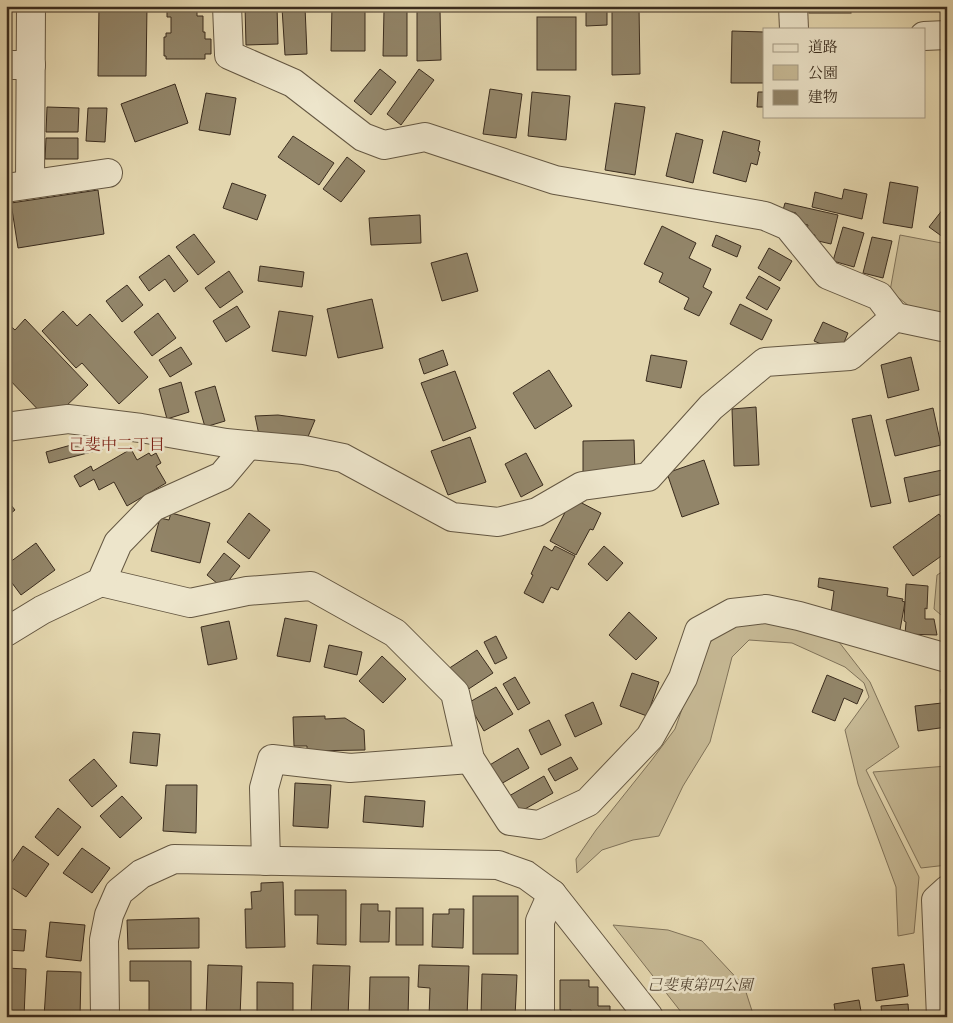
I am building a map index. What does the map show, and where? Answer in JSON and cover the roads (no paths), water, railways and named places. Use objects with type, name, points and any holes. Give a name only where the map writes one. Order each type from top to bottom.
[{"type":"street","points":[[31,6],[19,65],[18,186],[108,173]]},
{"type":"street","points":[[227,6],[228,55],[293,83],[363,137],[384,145],[425,137],[555,180],[765,216],[788,226],[828,275],[879,296],[895,317],[947,328]]},
{"type":"street","points":[[793,6],[794,28]]},
{"type":"street","points":[[926,36],[947,36]]},
{"type":"street","points":[[6,427],[68,419],[141,428],[226,443],[304,450],[344,458],[452,517],[498,522],[537,512],[582,486],[648,477],[710,407],[766,362],[850,356],[895,317]]},
{"type":"street","points":[[101,582],[118,543],[153,507],[222,476],[248,445]]},
{"type":"street","points":[[6,632],[42,610],[101,582],[190,603],[247,591],[310,586],[395,633],[455,693],[470,759],[510,821],[539,825],[588,802],[650,737],[683,678],[699,631],[732,614],[766,610],[799,616],[947,658]]},
{"type":"street","points":[[266,861],[264,788],[272,759],[350,768],[470,759]]},
{"type":"street","points":[[104,1017],[104,940],[109,915],[119,892],[141,874],[174,859],[498,865],[526,875],[552,894],[649,1017]]},
{"type":"street","points":[[941,1017],[936,900],[947,890]]},
{"type":"street","points":[[540,1017],[540,921],[552,894]]},
{"type":"district","name":"己斐中二丁目","points":[[117,444]]},
{"type":"park label","name":"己斐東第四公園","points":[[700,985]]}]
